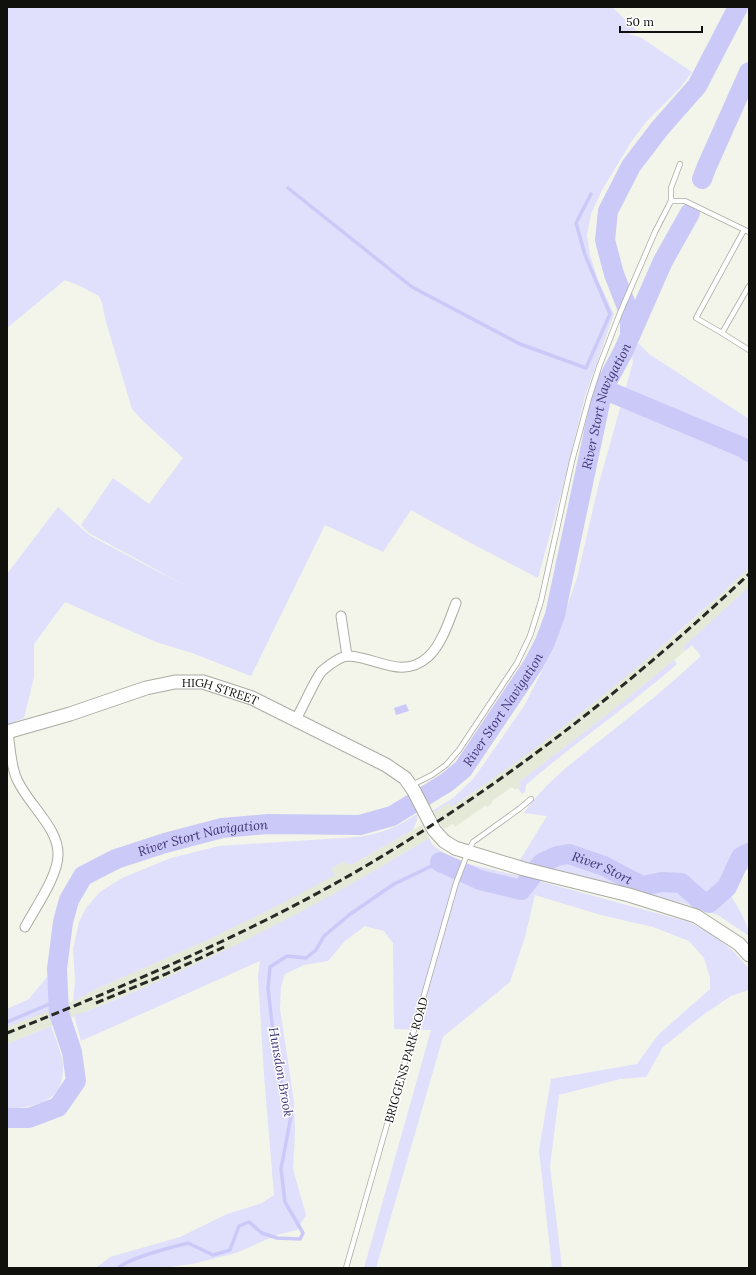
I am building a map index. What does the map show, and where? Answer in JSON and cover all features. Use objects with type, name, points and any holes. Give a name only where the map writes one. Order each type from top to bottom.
[{"type":"main road","name":"HIGH STREET","points":[[7,732],[70,714],[146,688],[175,682],[203,682],[252,698],[296,719],[386,766],[405,778],[412,788]]},
{"type":"main road","points":[[412,788],[434,830],[444,841],[455,848],[524,869],[629,895],[696,916],[739,944],[749,955]]},
{"type":"street","points":[[296,719],[321,672],[335,661],[347,656],[403,668],[413,665],[427,657],[438,643],[456,603]]},
{"type":"street","points":[[341,616],[347,656]]},
{"type":"street","points":[[7,732],[16,777],[24,792],[49,827],[56,842],[58,855],[55,872],[25,927]]},
{"type":"lane","points":[[412,788],[441,768],[459,750],[517,663],[530,636],[541,601],[588,398],[598,367],[620,314],[655,232],[671,201],[671,188],[680,164]]},
{"type":"lane","points":[[671,201],[685,201],[749,232]]},
{"type":"lane","points":[[744,230],[696,318],[749,350]]},
{"type":"lane","points":[[722,333],[749,286]]},
{"type":"lane","name":"BRIGGENS PARK ROAD","points":[[346,1268],[459,876],[468,852],[473,842],[519,809],[531,798]]},
{"type":"shaded area","points":[[7,7],[598,7],[602,10],[599,7],[612,7],[639,33],[628,34],[640,37],[692,72],[679,89],[647,121],[631,142],[602,190],[591,214],[587,235],[590,255],[598,280],[614,314],[585,396],[562,490],[538,578],[411,510],[383,552],[325,525],[251,676],[192,653],[156,642],[65,602],[34,644],[34,677],[24,718],[7,725],[7,574],[58,507],[89,535],[188,587],[89,533],[81,525],[113,478],[149,504],[183,458],[132,409],[99,296],[65,280],[7,328]]},
{"type":"shaded area","points":[[630,335],[649,354],[749,419],[749,568],[642,663],[568,723],[491,780],[451,807],[449,803],[433,813],[432,811],[453,798],[474,778],[524,706],[554,643],[577,578],[599,483],[633,362]]},
{"type":"shaded area","points":[[749,568],[749,587],[683,647],[685,651],[613,710],[519,782],[521,786],[515,790],[512,787],[492,801],[492,803],[487,807],[486,805],[455,827],[453,824],[444,829],[433,813],[449,803],[452,806],[474,792],[589,706],[678,633]]},
{"type":"shaded area","points":[[749,587],[749,868],[733,881],[728,891],[747,925],[749,936],[718,915],[686,904],[517,865],[547,816],[524,813],[532,802],[562,771],[655,697],[701,656],[692,645],[685,651],[683,647]]},
{"type":"shaded area","points":[[674,660],[677,664],[526,785],[525,792],[522,794],[518,788],[521,786],[519,782],[613,710]]},
{"type":"shaded area","points":[[406,704],[409,711],[396,715],[394,708]]},
{"type":"shaded area","points":[[417,814],[417,820],[413,830],[351,865],[350,863],[347,865],[344,861],[331,869],[335,875],[212,938],[96,989],[73,1002],[75,980],[73,949],[79,922],[86,908],[100,892],[122,878],[171,858],[219,846],[366,836],[403,823]]},
{"type":"shaded area","points":[[422,825],[429,838],[343,890],[303,912],[240,944],[167,978],[7,1044],[7,1027],[80,998],[96,989],[212,938],[275,907],[334,875],[331,869],[344,861],[350,863],[351,865]]},
{"type":"shaded area","points":[[429,838],[432,844],[443,853],[451,858],[468,864],[528,878],[689,922],[715,936],[734,952],[749,969],[749,990],[731,996],[703,1015],[663,1047],[646,1077],[620,1079],[559,1095],[550,1166],[562,1268],[552,1268],[539,1150],[551,1079],[637,1064],[658,1035],[710,989],[710,978],[704,958],[689,941],[653,927],[601,915],[535,895],[525,937],[510,982],[443,1037],[376,1268],[364,1268],[431,1030],[394,1029],[393,943],[384,931],[365,926],[345,941],[328,961],[304,965],[285,974],[281,987],[280,1008],[294,1102],[295,1133],[293,1169],[306,1215],[297,1230],[277,1235],[236,1253],[192,1264],[162,1268],[97,1268],[110,1257],[180,1237],[227,1214],[262,1203],[274,1195],[264,1075],[258,976],[260,961],[81,1041],[74,1015],[130,994],[218,954],[346,887]]},
{"type":"shaded area","points":[[47,977],[52,1010],[7,1027],[7,1009],[29,999]]},
{"type":"shaded area","points":[[51,1026],[63,1062],[62,1079],[58,1088],[53,1096],[46,1101],[28,1107],[7,1109],[7,1044]]},
{"type":"waterway","name":"River Stort Navigation","points":[[630,335],[630,315],[614,274],[605,240],[608,211],[631,166],[660,128],[697,86],[738,7]]},
{"type":"waterway","points":[[702,179],[749,72]]},
{"type":"waterway","points":[[288,188],[412,287],[520,344],[586,368],[610,314],[585,255],[576,223],[591,194]]},
{"type":"waterway","name":"River Stort Navigation","points":[[7,1118],[29,1118],[58,1107],[76,1081],[72,1052],[59,1013],[57,969],[63,922],[69,900],[83,876],[116,859],[165,843],[222,828],[268,824],[360,825],[392,816],[446,783],[463,769],[533,665],[545,642],[555,615],[603,389],[623,352],[663,261],[690,213]]},
{"type":"waterway","points":[[603,389],[744,448],[749,452]]},
{"type":"waterway","name":"River Stort","points":[[440,862],[480,880],[521,890],[542,863],[557,856],[569,854],[604,866],[642,886],[662,882],[681,883],[699,899],[709,903],[727,887],[741,857],[749,853]]},
{"type":"waterway","name":"Hunsdon Brook","points":[[118,1268],[131,1260],[188,1243],[213,1255],[230,1250],[239,1226],[249,1222],[262,1233],[277,1238],[300,1239],[303,1233],[285,1202],[281,1169],[291,1116],[283,1091],[275,1050],[268,988],[270,967],[287,956],[306,958],[316,950],[324,936],[349,915],[394,884],[440,862]]},
{"type":"waterway","points":[[7,1022],[59,1000]]},
{"type":"railway","points":[[7,1033],[139,979],[226,940],[310,897],[405,842],[509,773],[559,736],[656,657],[749,574]]},
{"type":"railway","points":[[96,1003],[166,974],[224,947]]}]
